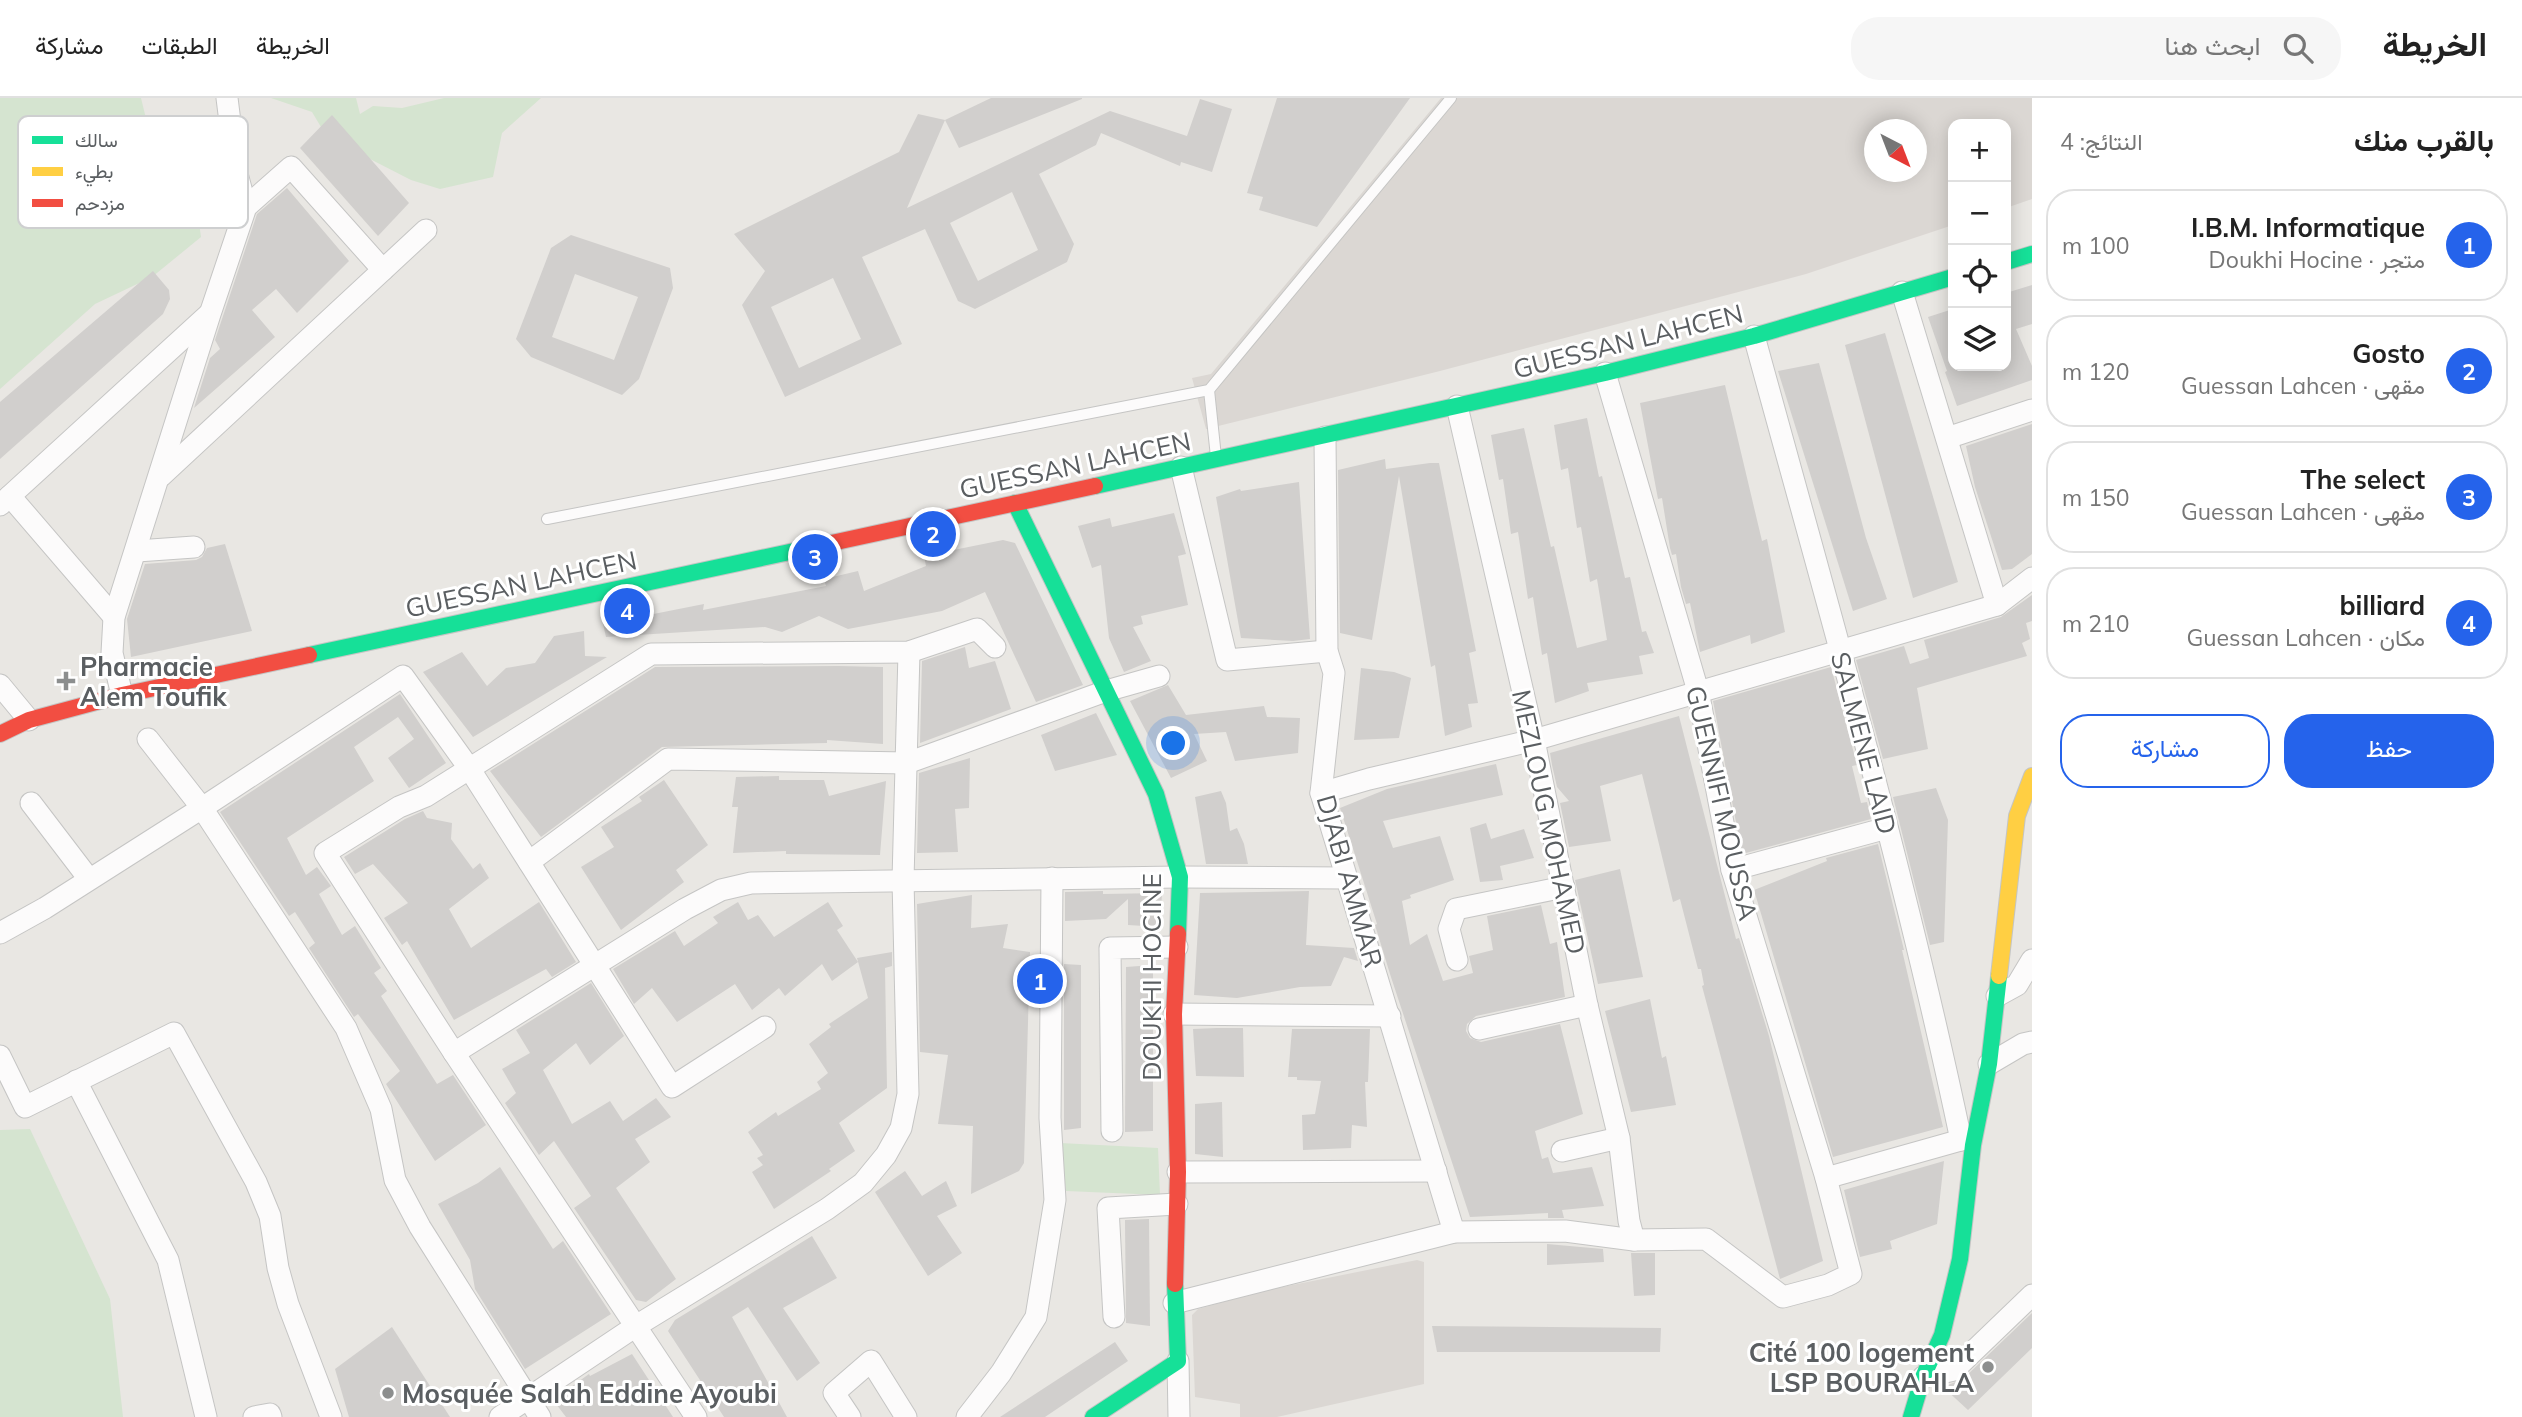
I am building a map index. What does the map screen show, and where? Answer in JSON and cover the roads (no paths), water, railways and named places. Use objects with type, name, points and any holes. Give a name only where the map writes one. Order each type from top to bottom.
[{"type":"main road","points":[[2011,260],[2032,254]]},
{"type":"main road","name":"GUESSAN LAHCEN","points":[[0,734],[29,720],[122,695],[1325,437],[1605,373],[1754,336],[1948,278]]},
{"type":"main road","name":"DOUKHI HOCINE","points":[[1015,503],[1156,794],[1180,877],[1174,1014],[1178,1172],[1174,1303],[1178,1361]]},
{"type":"main road","points":[[1911,1417],[1923,1377],[1942,1335],[1960,1259],[1967,1142],[1989,1064],[2017,816],[2032,776]]},
{"type":"main road","points":[[1093,1417],[1178,1361]]},
{"type":"street","points":[[227,98],[229,116]]},
{"type":"street","points":[[248,205],[291,167],[383,270]]},
{"type":"street","points":[[122,695],[112,653],[114,618],[239,228]]},
{"type":"street","points":[[160,477],[426,230]]},
{"type":"street","points":[[1902,292],[1997,605]]},
{"type":"street","points":[[114,618],[5,500],[210,314]]},
{"type":"street","name":"SALMENE LAID","points":[[1754,336],[1887,828],[1967,1142]]},
{"type":"street","name":"GUENNIFI MOUSSA","points":[[1605,373],[1698,691],[1732,870],[1826,1178],[1851,1274],[1828,1285],[1783,1297],[1706,1239],[1634,1240]]},
{"type":"street","name":"MEZLOUG MOHAMED","points":[[1457,406],[1534,740],[1587,1005],[1619,1138],[1629,1221],[1634,1240]]},
{"type":"street","points":[[1947,438],[2032,410]]},
{"type":"street","name":"DJABI AMMAR","points":[[1325,437],[1327,651],[1334,673],[1321,793],[1454,1232]]},
{"type":"street","points":[[1181,467],[1227,660],[1327,651]]},
{"type":"street","points":[[136,551],[194,547]]},
{"type":"street","points":[[1321,793],[1534,740],[1997,605],[2032,578]]},
{"type":"street","points":[[696,1417],[454,1053],[325,853],[399,807],[426,796],[651,654],[909,652],[977,629],[995,647]]},
{"type":"street","points":[[500,1417],[636,1326],[827,1209],[863,1183],[886,1155],[901,1128],[908,1094],[903,880],[909,652]]},
{"type":"street","points":[[0,933],[45,908],[202,808],[403,676],[469,768],[672,1087],[765,1027]]},
{"type":"street","points":[[529,862],[668,759],[907,762],[1106,691],[1159,676]]},
{"type":"street","points":[[0,685],[29,720]]},
{"type":"street","points":[[148,739],[202,808],[346,1028],[381,1109],[396,1180],[420,1227],[540,1417]]},
{"type":"street","points":[[32,803],[89,879]]},
{"type":"street","points":[[1732,870],[1887,828]]},
{"type":"street","points":[[454,1053],[685,909],[721,890],[751,883],[1052,878],[1346,878]]},
{"type":"street","points":[[967,1417],[1001,1373],[1036,1317],[1055,1200],[1050,1118],[1052,878]]},
{"type":"street","points":[[1457,960],[1449,929],[1456,909],[1564,887]]},
{"type":"street","points":[[1112,1131],[1110,948],[1177,947]]},
{"type":"street","points":[[1997,996],[2017,985],[2032,960]]},
{"type":"street","points":[[1479,1029],[1587,1005]]},
{"type":"street","points":[[1174,1014],[1390,1016]]},
{"type":"street","points":[[0,1055],[25,1107],[174,1033],[256,1182],[270,1216],[278,1268],[288,1304],[331,1417]]},
{"type":"street","points":[[1989,1064],[2023,1044],[2032,1042]]},
{"type":"street","points":[[76,1082],[168,1260],[206,1417]]},
{"type":"street","points":[[1562,1151],[1619,1138]]},
{"type":"street","points":[[1826,1178],[1967,1142]]},
{"type":"street","points":[[1178,1172],[1436,1171]]},
{"type":"street","points":[[1114,1317],[1108,1208],[1177,1204]]},
{"type":"street","points":[[1174,1303],[1454,1232],[1565,1231],[1634,1240]]},
{"type":"street","points":[[1923,1377],[1954,1370],[2032,1295]]},
{"type":"street","points":[[850,1417],[834,1393],[871,1361],[906,1417]]},
{"type":"street","points":[[1178,1361],[1179,1417]]},
{"type":"street","points":[[254,1417],[270,1414],[271,1417]]},
{"type":"lane","points":[[547,519],[1209,390],[1451,98]]},
{"type":"lane","points":[[1209,390],[1217,460]]},
{"type":"place","name":"Gosto","points":[[933,534]]},
{"type":"place","name":"The select","points":[[815,557]]},
{"type":"place","name":"billiard","points":[[627,611]]},
{"type":"place","name":"Pharmacie Alem Toufik","points":[[66,681]]},
{"type":"place","name":"I.B.M. Informatique","points":[[1040,981]]},
{"type":"place","name":"Cité 100 logement LSP BOURAHLA","points":[[1988,1367]]},
{"type":"place","name":"Mosquée Salah Eddine Ayoubi","points":[[388,1393]]}]
